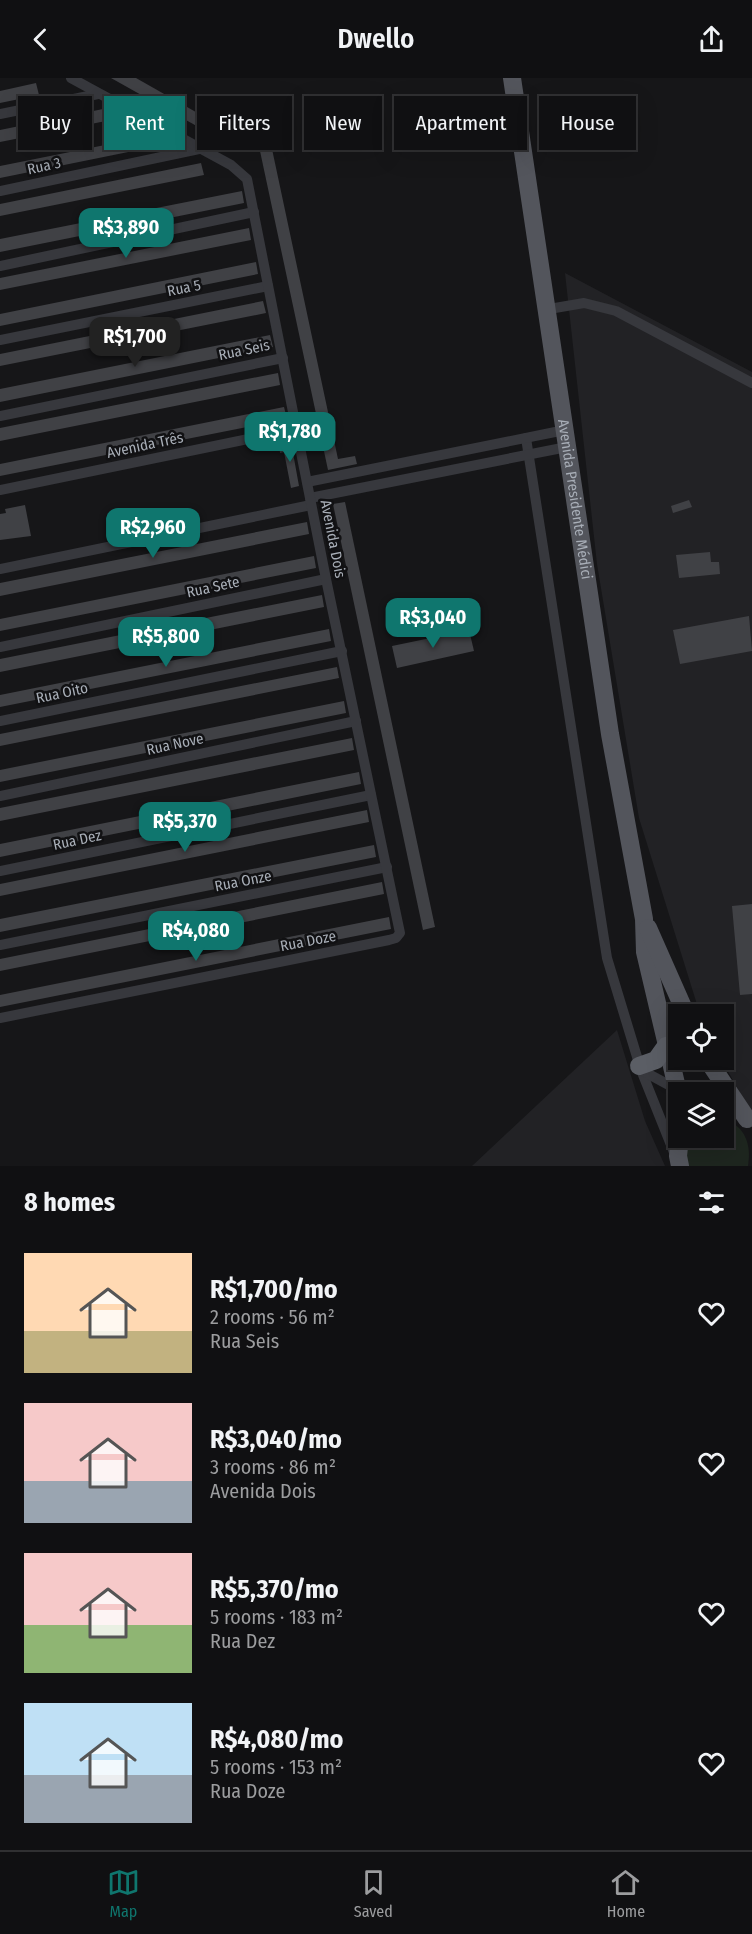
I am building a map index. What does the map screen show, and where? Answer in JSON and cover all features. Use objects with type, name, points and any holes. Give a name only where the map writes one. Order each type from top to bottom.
[{"type":"highway","points":[[640,1068],[656,1060],[666,1046]]},
{"type":"main road","name":"Avenida Presidente Médici","points":[[512,78],[549,309],[610,734],[644,919],[645,952],[676,1082]]},
{"type":"main road","name":"Avenida Presidente Médici","points":[[644,919],[682,1004]]},
{"type":"main road","points":[[714,1070],[749,1123]]},
{"type":"main road","points":[[734,1116],[749,1123]]},
{"type":"main road","points":[[679,1148],[680,1166]]},
{"type":"street","points":[[71,78],[197,148]]},
{"type":"street","points":[[0,114],[98,94]]},
{"type":"street","name":"Rua 3","points":[[0,190],[197,149]]},
{"type":"street","name":"Avenida Dois","points":[[201,150],[231,165],[246,176],[326,579],[400,926]]},
{"type":"street","points":[[0,266],[254,212]]},
{"type":"street","name":"Rua 5","points":[[0,340],[268,286]]},
{"type":"street","points":[[549,309],[584,303],[616,311],[752,382]]},
{"type":"street","name":"Rua Seis","points":[[0,416],[283,357]]},
{"type":"street","name":"Avenida Três","points":[[0,490],[297,429]]},
{"type":"street","points":[[307,482],[526,438],[566,439]]},
{"type":"street","points":[[526,438],[603,937],[623,1017],[640,1068],[680,1166]]},
{"type":"street","points":[[0,569],[528,455],[566,439]]},
{"type":"street","name":"Rua Sete","points":[[0,647],[326,579]]},
{"type":"street","name":"Rua Oito","points":[[0,721],[342,651]]},
{"type":"street","name":"Rua Nove","points":[[0,796],[356,721]]},
{"type":"street","name":"Rua Dez","points":[[0,871],[371,795]]},
{"type":"street","name":"Rua Onze","points":[[0,945],[387,867]]},
{"type":"street","name":"Rua Doze","points":[[0,1018],[389,940],[399,935],[400,926]]},
{"type":"street","points":[[640,1068],[668,1085]]},
{"type":"shaded area","points":[[565,273],[752,372],[752,1114],[727,1070],[734,1070],[734,1004],[697,1004],[639,818],[597,564]]},
{"type":"shaded area","points":[[617,1030],[645,1121],[665,1166],[472,1166]]},
{"type":"shaded area","points":[[734,1124],[742,1131],[748,1143],[748,1166],[687,1166],[687,1148],[734,1148]]},
{"type":"building","points":[[111,78],[136,78],[168,96],[143,96]]},
{"type":"building","points":[[36,83],[39,95],[18,96],[18,99],[0,103],[0,91]]},
{"type":"building","points":[[185,106],[197,113],[197,126],[185,119]]},
{"type":"building","points":[[103,109],[104,121],[92,124],[92,111]]},
{"type":"building","points":[[18,126],[18,138],[0,142],[0,130]]},
{"type":"building","points":[[104,145],[104,150],[138,150],[0,178],[0,166],[80,150],[92,150],[92,148]]},
{"type":"building","points":[[272,150],[338,459],[355,456],[357,464],[328,470],[260,151]]},
{"type":"building","points":[[201,163],[204,175],[0,216],[0,204]]},
{"type":"building","points":[[242,191],[244,203],[0,252],[0,239]]},
{"type":"building","points":[[249,228],[251,240],[0,290],[0,278]]},
{"type":"building","points":[[256,262],[258,274],[0,326],[0,314]]},
{"type":"building","points":[[263,301],[266,313],[0,366],[0,354]]},
{"type":"building","points":[[270,335],[273,347],[0,402],[0,389]]},
{"type":"building","points":[[278,373],[280,385],[0,441],[0,428]]},
{"type":"building","points":[[284,407],[287,419],[0,476],[0,464]]},
{"type":"building","points":[[291,442],[299,486],[291,488],[284,452],[280,453],[279,444]]},
{"type":"building","points":[[689,500],[692,507],[673,513],[671,506]]},
{"type":"building","points":[[345,502],[435,927],[423,930],[333,504]]},
{"type":"building","points":[[25,505],[31,536],[0,540],[0,514],[6,513],[5,509]]},
{"type":"building","points":[[307,522],[309,534],[0,596],[0,583]]},
{"type":"building","points":[[710,552],[711,562],[719,562],[720,574],[679,578],[676,555]]},
{"type":"building","points":[[314,556],[316,568],[0,631],[0,619]]},
{"type":"building","points":[[322,595],[324,607],[0,672],[0,659]]},
{"type":"building","points":[[749,616],[752,651],[680,664],[673,630]]},
{"type":"building","points":[[329,629],[331,641],[0,707],[0,695]]},
{"type":"building","points":[[469,630],[474,651],[397,668],[392,646]]},
{"type":"building","points":[[337,667],[339,678],[0,746],[0,734]]},
{"type":"building","points":[[344,701],[346,713],[0,782],[0,770]]},
{"type":"building","points":[[352,738],[354,750],[0,821],[0,808]]},
{"type":"building","points":[[359,772],[361,784],[0,857],[0,844]]},
{"type":"building","points":[[367,810],[369,822],[0,896],[0,884]]},
{"type":"building","points":[[374,845],[376,857],[0,932],[0,919]]},
{"type":"building","points":[[382,882],[384,894],[0,971],[0,959]]},
{"type":"building","points":[[752,904],[752,994],[740,995],[732,906]]},
{"type":"building","points":[[389,917],[391,929],[0,1007],[0,995]]}]
